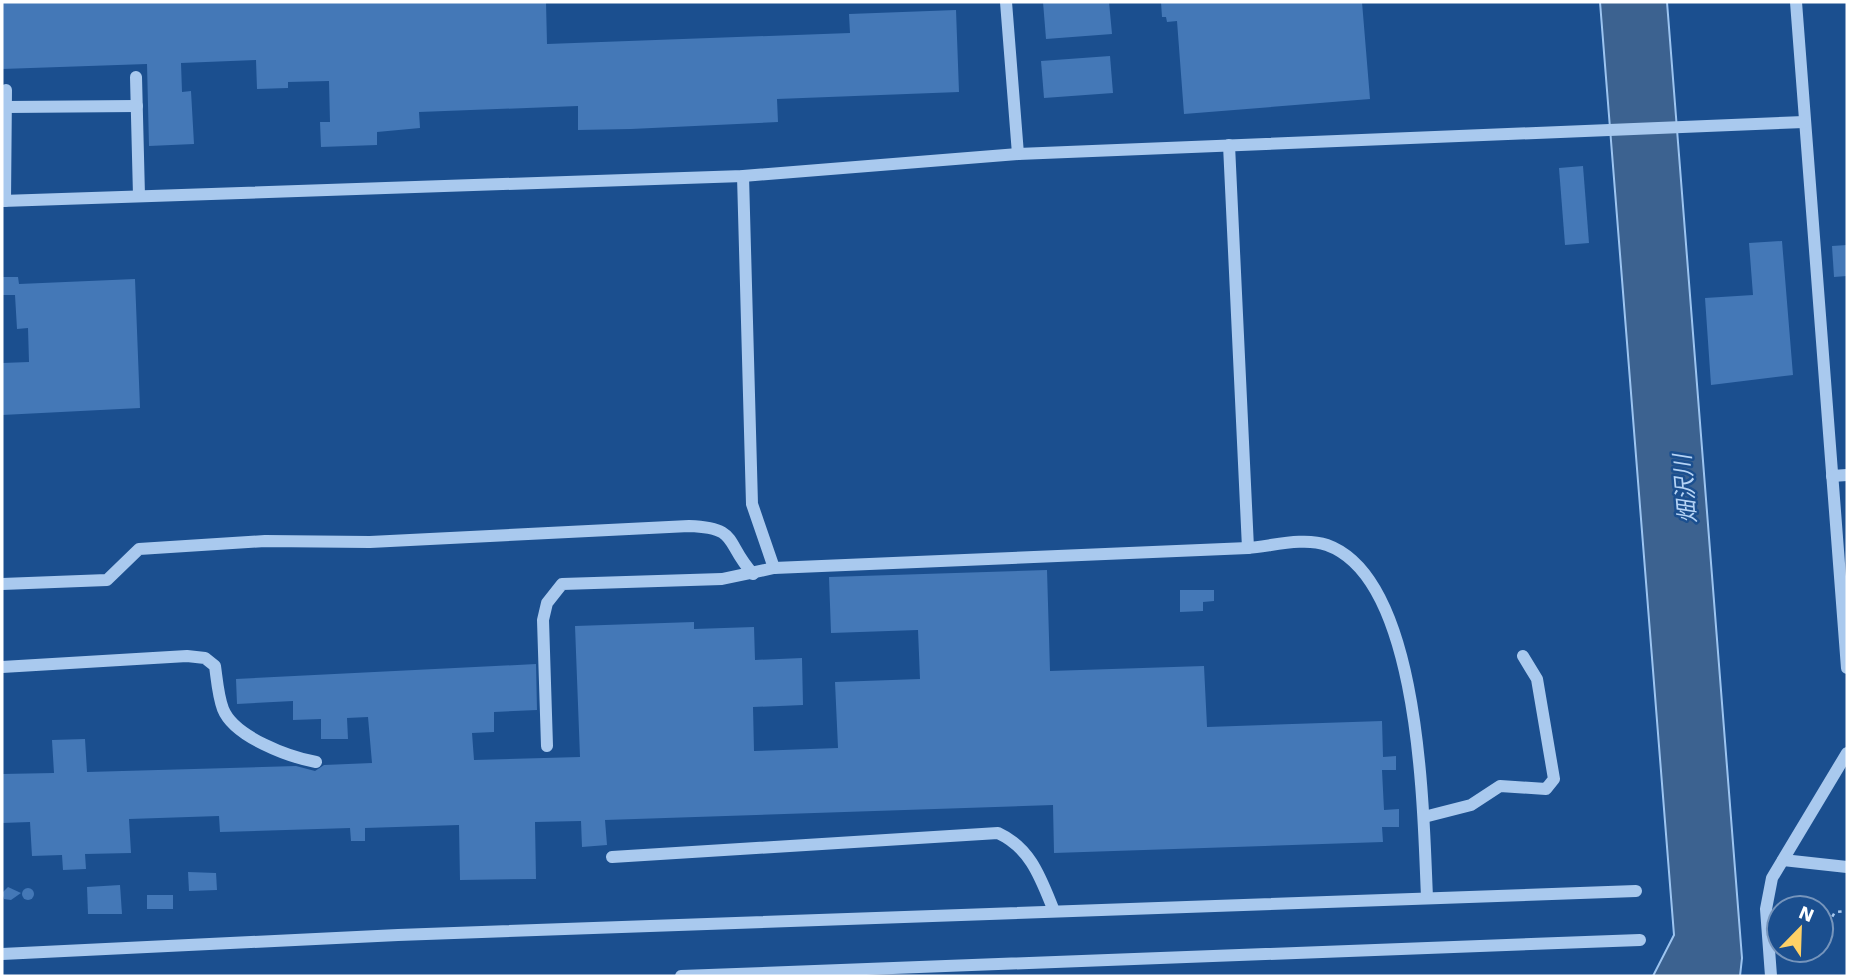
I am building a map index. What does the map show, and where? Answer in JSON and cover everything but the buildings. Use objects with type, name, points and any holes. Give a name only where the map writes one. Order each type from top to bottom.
[{"type":"street","points":[[1006,2],[1018,153]]},
{"type":"street","points":[[1796,2],[1847,668]]},
{"type":"street","points":[[136,77],[139,196]]},
{"type":"street","points":[[6,90],[3,201],[743,176],[1018,153],[1804,122]]},
{"type":"street","points":[[6,107],[137,106]]},
{"type":"street","points":[[1229,145],[1248,548]]},
{"type":"street","points":[[743,176],[752,504],[774,568]]},
{"type":"street","points":[[1832,476],[1847,475]]},
{"type":"street","points":[[2,584],[107,580],[139,550],[265,541],[370,542],[689,526],[716,527],[726,533],[740,559],[753,574]]},
{"type":"street","points":[[547,746],[543,620],[547,603],[562,584],[722,579],[774,568],[1248,548],[1312,542],[1329,545],[1364,574],[1395,628],[1411,698],[1423,817],[1427,897]]},
{"type":"street","points":[[2,667],[187,656],[205,658],[215,666],[223,709],[230,722],[289,757],[316,762]]},
{"type":"street","points":[[1423,817],[1471,805],[1500,786],[1546,789],[1554,779],[1537,679],[1523,656]]},
{"type":"street","points":[[1771,976],[1767,894],[1783,860],[1847,753]]},
{"type":"street","points":[[612,857],[998,833],[1009,838],[1031,859],[1054,911]]},
{"type":"street","points":[[1783,860],[1847,867]]},
{"type":"street","points":[[2,954],[398,934],[1636,891]]},
{"type":"street","points":[[681,976],[1640,940]]},
{"type":"water","name":"畑沢川","points":[[1600,2],[1667,2],[1742,958],[1740,976],[1653,976],[1674,935]]}]
